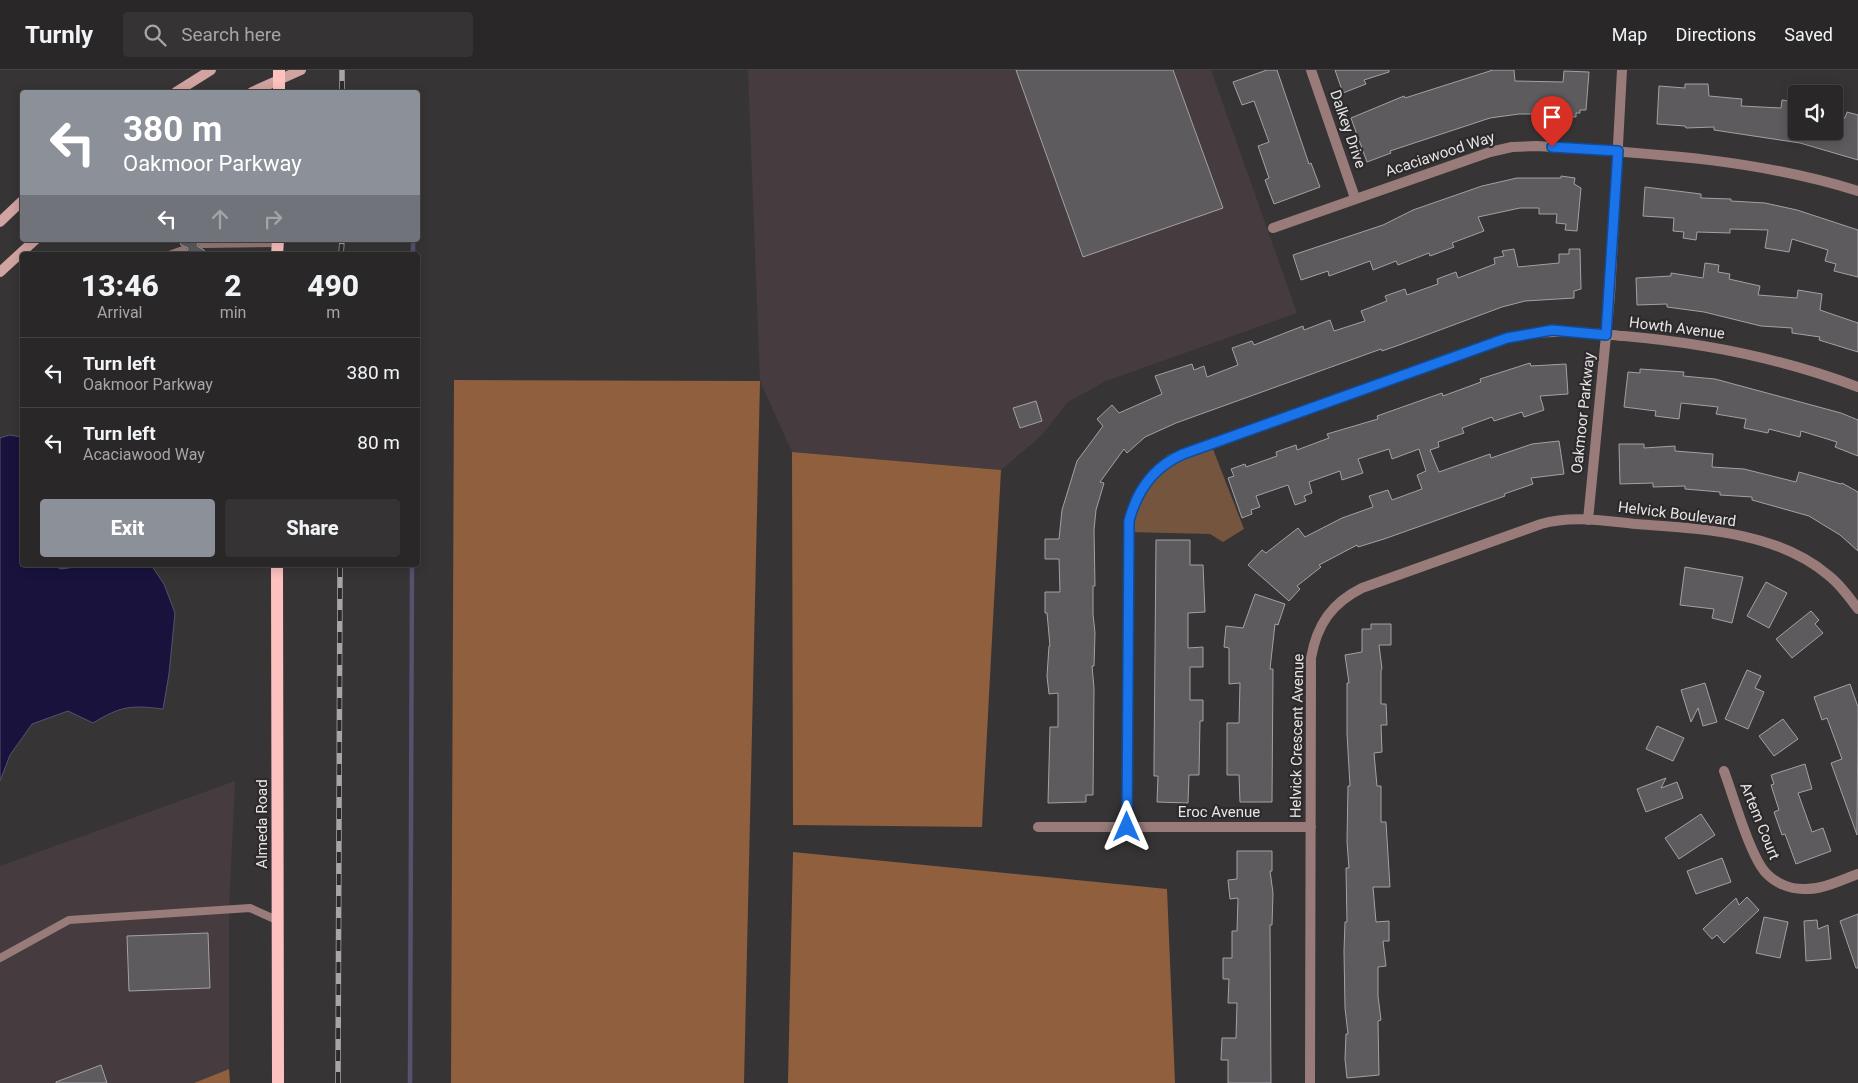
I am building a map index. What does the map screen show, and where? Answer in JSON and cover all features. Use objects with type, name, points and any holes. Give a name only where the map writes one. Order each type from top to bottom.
[{"type":"main road","points":[[179,90],[211,70]]},
{"type":"main road","points":[[257,90],[301,70]]},
{"type":"main road","points":[[0,222],[20,203]]},
{"type":"main road","points":[[22,252],[33,242]]},
{"type":"main road","points":[[0,272],[20,254]]},
{"type":"main road","name":"Almeda Road","points":[[277,567],[278,1083]]},
{"type":"street","name":"Dalkey Drive","points":[[1311,70],[1355,198]]},
{"type":"street","name":"Oakmoor Parkway","points":[[1588,520],[1606,335],[1622,70]]},
{"type":"street","name":"Acaciawood Way","points":[[1273,228],[1490,152],[1512,147],[1536,146],[1618,151],[1736,163],[1789,173],[1858,191]]},
{"type":"street","name":"Howth Avenue","points":[[1127,827],[1129,521],[1138,495],[1153,474],[1171,459],[1507,338],[1552,330],[1678,341],[1724,348],[1777,360],[1858,387]]},
{"type":"street","name":"Helvick Crescent Avenue","points":[[1310,1083],[1311,658],[1314,639],[1322,622],[1333,606],[1346,596],[1362,588],[1541,524],[1556,520],[1588,520]]},
{"type":"street","name":"Helvick Boulevard","points":[[1588,520],[1692,528],[1756,540],[1784,548],[1808,560],[1829,575],[1858,609]]},
{"type":"street","name":"Artem Court","points":[[1724,770],[1755,856],[1765,872],[1781,884],[1803,890],[1822,887],[1858,874]]},
{"type":"street","name":"Eroc Avenue","points":[[1038,827],[1310,827]]},
{"type":"lane","points":[[202,244],[278,246]]},
{"type":"lane","points":[[177,252],[183,250]]},
{"type":"lane","points":[[0,958],[69,920],[250,908],[279,921]]},
{"type":"shaded area","points":[[748,70],[1211,70],[1297,313],[1106,381],[1068,402],[1041,436],[1001,470],[792,452],[760,381]]},
{"type":"shaded area","points":[[454,380],[760,381],[744,1083],[451,1083]]},
{"type":"shaded area","points":[[9,435],[20,437],[20,567],[58,567],[60,569],[76,567],[152,567],[164,584],[175,613],[169,674],[163,709],[126,708],[111,713],[93,723],[68,711],[32,724],[10,755],[0,781],[0,438]]},
{"type":"shaded area","points":[[1211,444],[1244,529],[1223,542],[1210,534],[1129,532],[1153,473]]},
{"type":"shaded area","points":[[792,452],[1001,470],[982,827],[793,825]]},
{"type":"shaded area","points":[[235,781],[229,909],[229,1069],[194,1083],[0,1083],[0,866]]},
{"type":"shaded area","points":[[793,852],[1167,889],[1175,1083],[788,1083]]},
{"type":"shaded area","points":[[229,1069],[230,1083],[194,1083]]},
{"type":"building","points":[[1016,70],[1173,70],[1223,208],[1083,257]]},
{"type":"building","points":[[1267,70],[1277,70],[1309,164],[1311,163],[1320,187],[1274,204],[1265,180],[1269,178],[1258,146],[1269,142],[1254,101],[1242,105],[1233,82]]},
{"type":"building","points":[[1335,70],[1389,70],[1389,72],[1364,80],[1366,84],[1343,93]]},
{"type":"building","points":[[1493,70],[1514,70],[1515,81],[1563,82],[1564,71],[1589,72],[1586,110],[1580,110],[1580,113],[1576,113],[1576,117],[1561,116],[1561,114],[1519,114],[1490,118],[1390,151],[1391,153],[1367,162],[1351,118],[1404,96],[1405,98]]},
{"type":"building","points":[[1685,84],[1708,84],[1709,96],[1742,99],[1741,106],[1781,108],[1782,100],[1788,101],[1788,140],[1843,140],[1843,117],[1845,118],[1847,112],[1858,115],[1858,160],[1800,143],[1714,130],[1714,127],[1686,128],[1685,126],[1657,124],[1659,86],[1685,88]]},
{"type":"building","points":[[1561,176],[1575,178],[1574,184],[1581,188],[1577,231],[1565,230],[1566,224],[1556,223],[1557,214],[1539,214],[1539,208],[1520,208],[1478,217],[1484,231],[1452,243],[1454,247],[1430,256],[1429,253],[1398,265],[1396,261],[1373,270],[1370,261],[1329,276],[1328,271],[1301,280],[1293,255],[1383,225],[1413,210],[1482,186],[1517,178],[1561,178]]},
{"type":"building","points":[[1645,187],[1701,194],[1701,198],[1765,203],[1797,210],[1858,230],[1858,277],[1834,271],[1836,264],[1825,261],[1828,250],[1792,239],[1789,252],[1765,248],[1768,230],[1730,229],[1730,233],[1697,232],[1696,240],[1683,238],[1684,232],[1673,231],[1674,218],[1643,216]]},
{"type":"building","points":[[180,242],[198,242],[197,246],[205,252],[186,252],[188,248],[181,245]]},
{"type":"building","points":[[1514,249],[1518,267],[1559,263],[1559,254],[1569,254],[1569,249],[1580,249],[1581,289],[1574,291],[1574,298],[1525,301],[1502,307],[1382,351],[1381,349],[1176,423],[1145,437],[1127,453],[1124,449],[1100,482],[1104,483],[1096,510],[1094,530],[1093,795],[1086,795],[1086,802],[1048,803],[1050,727],[1058,727],[1058,693],[1049,694],[1047,676],[1050,646],[1047,613],[1045,613],[1045,592],[1060,592],[1059,559],[1045,559],[1045,539],[1059,539],[1062,510],[1077,461],[1103,426],[1097,419],[1112,405],[1119,413],[1162,394],[1155,376],[1192,364],[1194,370],[1204,366],[1207,377],[1238,365],[1232,348],[1252,341],[1254,345],[1303,326],[1304,330],[1330,320],[1334,331],[1365,321],[1361,311],[1387,301],[1385,296],[1405,289],[1407,295],[1438,284],[1437,279],[1456,272],[1458,278],[1495,264],[1494,258],[1504,256],[1502,251]]},
{"type":"building","points":[[1705,263],[1719,265],[1718,272],[1730,274],[1729,279],[1760,286],[1758,295],[1797,298],[1798,290],[1822,294],[1820,310],[1858,323],[1858,352],[1819,340],[1820,337],[1792,333],[1792,328],[1761,326],[1704,312],[1667,307],[1667,304],[1637,305],[1636,278],[1671,276],[1671,273],[1703,278]]},
{"type":"building","points":[[1530,363],[1531,366],[1566,364],[1568,394],[1540,396],[1544,410],[1524,417],[1522,412],[1494,421],[1492,417],[1462,428],[1464,433],[1438,442],[1439,447],[1430,450],[1439,472],[1490,454],[1491,458],[1532,444],[1559,441],[1564,474],[1531,478],[1533,484],[1504,494],[1505,496],[1384,539],[1358,547],[1357,545],[1319,565],[1321,567],[1297,586],[1300,589],[1289,601],[1248,565],[1262,550],[1266,553],[1298,528],[1305,537],[1342,518],[1373,507],[1369,496],[1388,490],[1392,500],[1422,489],[1417,475],[1426,471],[1419,449],[1392,459],[1389,449],[1358,459],[1363,473],[1342,480],[1340,471],[1309,482],[1312,493],[1304,496],[1306,501],[1295,505],[1288,485],[1256,496],[1260,507],[1251,510],[1252,514],[1242,518],[1228,478],[1234,476],[1231,469],[1245,464],[1246,467],[1277,456],[1276,452],[1296,445],[1297,450],[1329,438],[1327,434],[1378,419],[1377,416],[1442,393],[1443,396],[1481,382],[1480,379]]},
{"type":"building","points":[[1640,369],[1684,372],[1683,376],[1715,379],[1841,413],[1858,420],[1858,456],[1835,447],[1837,442],[1801,431],[1800,437],[1769,429],[1768,433],[1744,428],[1746,419],[1716,414],[1718,407],[1681,403],[1679,419],[1655,416],[1656,411],[1624,407],[1628,372],[1640,373]]},
{"type":"building","points":[[1036,401],[1042,421],[1020,428],[1013,408]]},
{"type":"building","points":[[1619,444],[1644,444],[1644,448],[1675,446],[1675,451],[1713,454],[1712,467],[1744,469],[1796,482],[1799,472],[1842,483],[1858,492],[1858,551],[1840,535],[1809,516],[1752,500],[1752,497],[1720,495],[1720,492],[1685,489],[1685,486],[1653,487],[1653,483],[1620,484]]},
{"type":"building","points":[[1156,540],[1190,540],[1190,565],[1203,565],[1205,612],[1188,613],[1188,648],[1203,647],[1203,667],[1190,667],[1190,700],[1203,700],[1203,721],[1200,721],[1199,775],[1189,775],[1188,803],[1157,802],[1158,776],[1154,776]]},
{"type":"building","points":[[1685,567],[1743,577],[1732,623],[1712,618],[1714,609],[1680,605]]},
{"type":"building","points":[[1766,582],[1787,593],[1769,628],[1747,616]]},
{"type":"building","points":[[1255,594],[1285,604],[1278,625],[1275,624],[1270,669],[1273,669],[1272,802],[1240,802],[1239,775],[1227,775],[1227,723],[1239,723],[1240,683],[1229,684],[1229,648],[1224,647],[1226,626],[1243,628]]},
{"type":"building","points":[[1811,611],[1819,620],[1815,624],[1823,633],[1792,658],[1776,639]]},
{"type":"building","points":[[1371,624],[1391,624],[1391,645],[1379,645],[1382,669],[1381,704],[1386,704],[1387,725],[1381,725],[1382,752],[1374,753],[1377,786],[1381,786],[1381,822],[1386,822],[1390,887],[1373,887],[1376,922],[1389,921],[1389,941],[1383,941],[1386,966],[1378,967],[1378,996],[1381,1020],[1378,1021],[1379,1075],[1347,1078],[1345,1059],[1346,1034],[1348,1034],[1345,1008],[1344,951],[1345,922],[1347,922],[1346,868],[1349,868],[1347,842],[1348,786],[1350,786],[1347,733],[1347,683],[1349,683],[1345,655],[1362,652],[1362,629],[1371,629]]},
{"type":"building","points":[[1747,670],[1761,676],[1755,688],[1764,692],[1748,729],[1725,719]]},
{"type":"building","points":[[1705,683],[1717,722],[1703,726],[1698,708],[1691,722],[1681,690]]},
{"type":"building","points":[[1850,684],[1858,707],[1857,835],[1831,763],[1842,759],[1827,718],[1822,720],[1814,697]]},
{"type":"building","points":[[1783,719],[1798,739],[1774,756],[1759,736]]},
{"type":"building","points":[[1657,726],[1684,738],[1673,761],[1646,749]]},
{"type":"building","points":[[1805,764],[1812,789],[1798,793],[1812,832],[1823,828],[1831,851],[1796,864],[1785,834],[1782,835],[1774,812],[1779,810],[1771,785],[1774,784],[1771,775]]},
{"type":"building","points":[[1666,778],[1661,788],[1677,782],[1683,798],[1646,812],[1637,789]]},
{"type":"building","points":[[1701,814],[1715,835],[1679,859],[1665,838]]},
{"type":"building","points":[[1237,851],[1272,851],[1272,871],[1270,871],[1273,893],[1272,925],[1270,925],[1271,1083],[1228,1083],[1228,1060],[1221,1060],[1222,1038],[1236,1038],[1237,1003],[1228,1003],[1229,979],[1223,979],[1223,958],[1232,958],[1232,931],[1237,931],[1238,898],[1230,899],[1228,880],[1237,879]]},
{"type":"building","points":[[1722,858],[1731,882],[1696,894],[1687,871]]},
{"type":"building","points":[[1747,897],[1759,910],[1724,943],[1717,935],[1712,939],[1703,929],[1736,898],[1739,905]]},
{"type":"building","points":[[1858,914],[1858,968],[1856,968],[1840,921]]},
{"type":"building","points":[[1764,917],[1788,922],[1780,958],[1756,953]]},
{"type":"building","points":[[1817,920],[1818,929],[1828,925],[1831,959],[1806,961],[1804,921]]},
{"type":"building","points":[[208,933],[210,988],[129,991],[127,936]]},
{"type":"building","points":[[101,1065],[107,1083],[56,1083],[56,1082]]},
{"type":"waterway","points":[[413,242],[413,252]]},
{"type":"waterway","points":[[410,1083],[412,567]]},
{"type":"railway","points":[[342,70],[342,90]]},
{"type":"railway","points":[[341,252],[342,242]]},
{"type":"railway","points":[[338,1083],[340,567]]},
{"type":"route","points":[[1127,827],[1129,521],[1144,484],[1161,466],[1183,454],[1507,338],[1552,330],[1606,335],[1618,151],[1552,147]]}]
